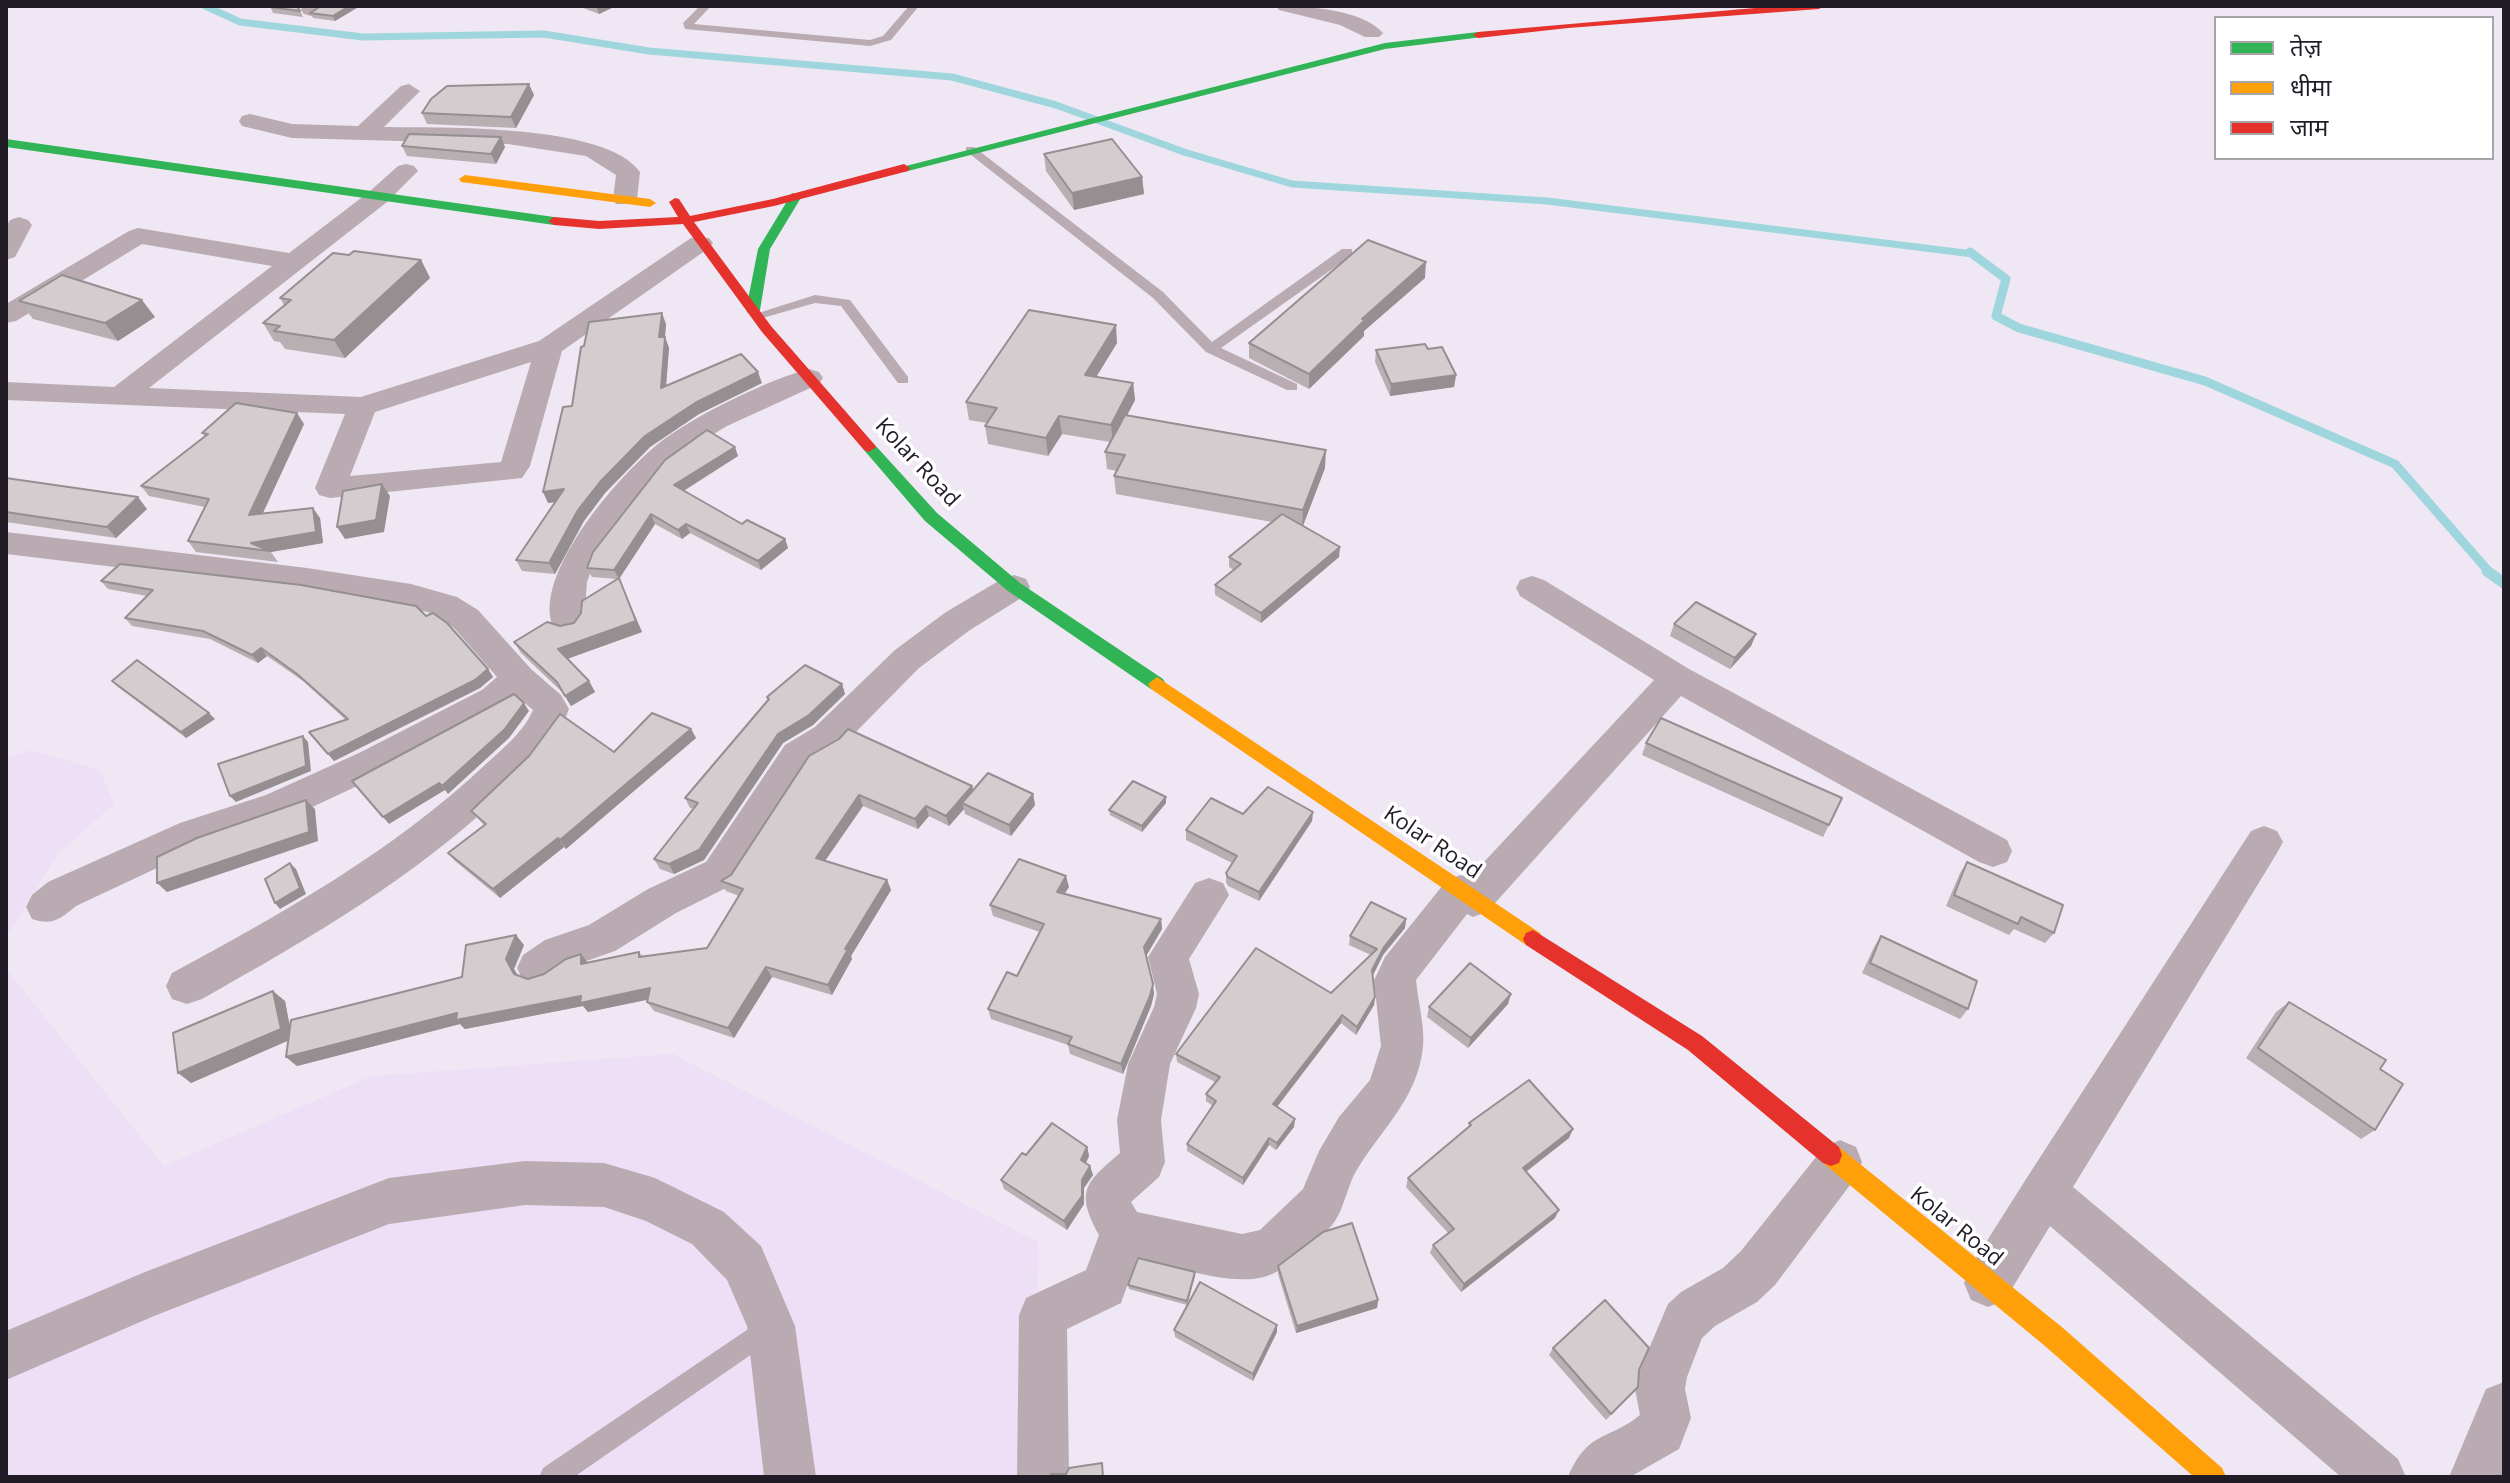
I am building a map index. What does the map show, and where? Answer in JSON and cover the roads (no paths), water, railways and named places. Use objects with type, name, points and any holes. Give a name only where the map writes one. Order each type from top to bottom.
[{"type":"main road","points":[[1326,42],[1567,7],[1600,6]]},
{"type":"main road","points":[[6,143],[579,225],[693,233],[971,137],[1053,128],[1385,46],[1583,24],[1819,6]]},
{"type":"main road","points":[[1567,7],[1583,24]]},
{"type":"main road","points":[[453,177],[646,204],[675,202],[779,184],[935,141]]},
{"type":"main road","points":[[376,167],[414,172]]},
{"type":"main road","points":[[756,313],[764,249],[796,196]]},
{"type":"main road","name":"Kolar Road","points":[[675,202],[693,233],[756,313],[931,517],[1014,587],[1467,896],[1695,1043],[1988,1283],[2213,1477]]},
{"type":"street","points":[[1286,6],[1347,21],[1372,33]]},
{"type":"street","points":[[363,134],[409,91]]},
{"type":"street","points":[[250,121],[292,131],[508,137],[593,150],[628,172],[625,199]]},
{"type":"street","points":[[119,397],[414,172]]},
{"type":"street","points":[[6,252],[19,225]]},
{"type":"street","points":[[6,391],[363,406],[549,347],[693,233]]},
{"type":"street","points":[[6,315],[19,293],[138,236],[293,262]]},
{"type":"street","points":[[363,406],[330,488],[511,471],[549,347]]},
{"type":"street","points":[[567,622],[566,593],[578,559],[616,506],[651,465],[669,450],[717,422],[809,378]]},
{"type":"street","points":[[6,543],[307,579],[411,596],[445,605],[466,619],[519,678],[549,704],[549,717],[526,748],[476,799],[382,870],[305,920],[187,986]]},
{"type":"street","points":[[537,968],[559,952],[601,939],[662,901],[720,873],[798,755],[828,737],[907,659],[958,621],[1014,587]]},
{"type":"street","points":[[1532,588],[1677,678],[1993,851]]},
{"type":"street","points":[[46,907],[74,889],[193,834],[278,806],[372,763],[494,699],[519,678]]},
{"type":"street","points":[[1123,1232],[1242,1257],[1265,1253],[1319,1205],[1348,1143],[1389,1091],[1402,1046],[1395,980],[1399,970],[1677,678]]},
{"type":"street","points":[[1988,1283],[2264,842]]},
{"type":"street","points":[[1043,1477],[1041,1322],[1047,1311],[1092,1294],[1104,1286],[1123,1232],[1107,1204],[1107,1193],[1143,1162],[1139,1120],[1149,1064],[1175,1008],[1178,994],[1168,957],[1209,895]]},
{"type":"street","points":[[1594,1477],[1618,1453],[1651,1439],[1661,1431],[1666,1418],[1660,1389],[1662,1377],[1685,1321],[1698,1309],[1740,1285],[1758,1268],[1840,1162]]},
{"type":"street","points":[[6,1356],[145,1296],[389,1201],[525,1183],[604,1185],[655,1201],[708,1228],[744,1263],[771,1326],[790,1477]]},
{"type":"street","points":[[2044,1192],[2380,1477]]},
{"type":"street","points":[[2475,1477],[2504,1407]]},
{"type":"lane","points":[[706,6],[688,23],[689,27],[870,43],[887,38],[914,6]]},
{"type":"lane","points":[[971,137],[1158,295],[1211,349],[1292,387]]},
{"type":"lane","points":[[1211,349],[1347,252]]},
{"type":"lane","points":[[756,313],[815,299],[845,303],[903,380]]},
{"type":"lane","points":[[552,1477],[771,1326]]},
{"type":"waterway","points":[[205,6],[240,22],[363,37],[544,34],[649,51],[952,77],[1056,105],[1184,152],[1292,184],[1547,201],[1973,254]]},
{"type":"waterway","points":[[1973,254],[2006,279],[1996,316],[2019,328],[2205,381],[2395,464],[2490,573]]},
{"type":"waterway","points":[[2487,571],[2504,583]]}]
